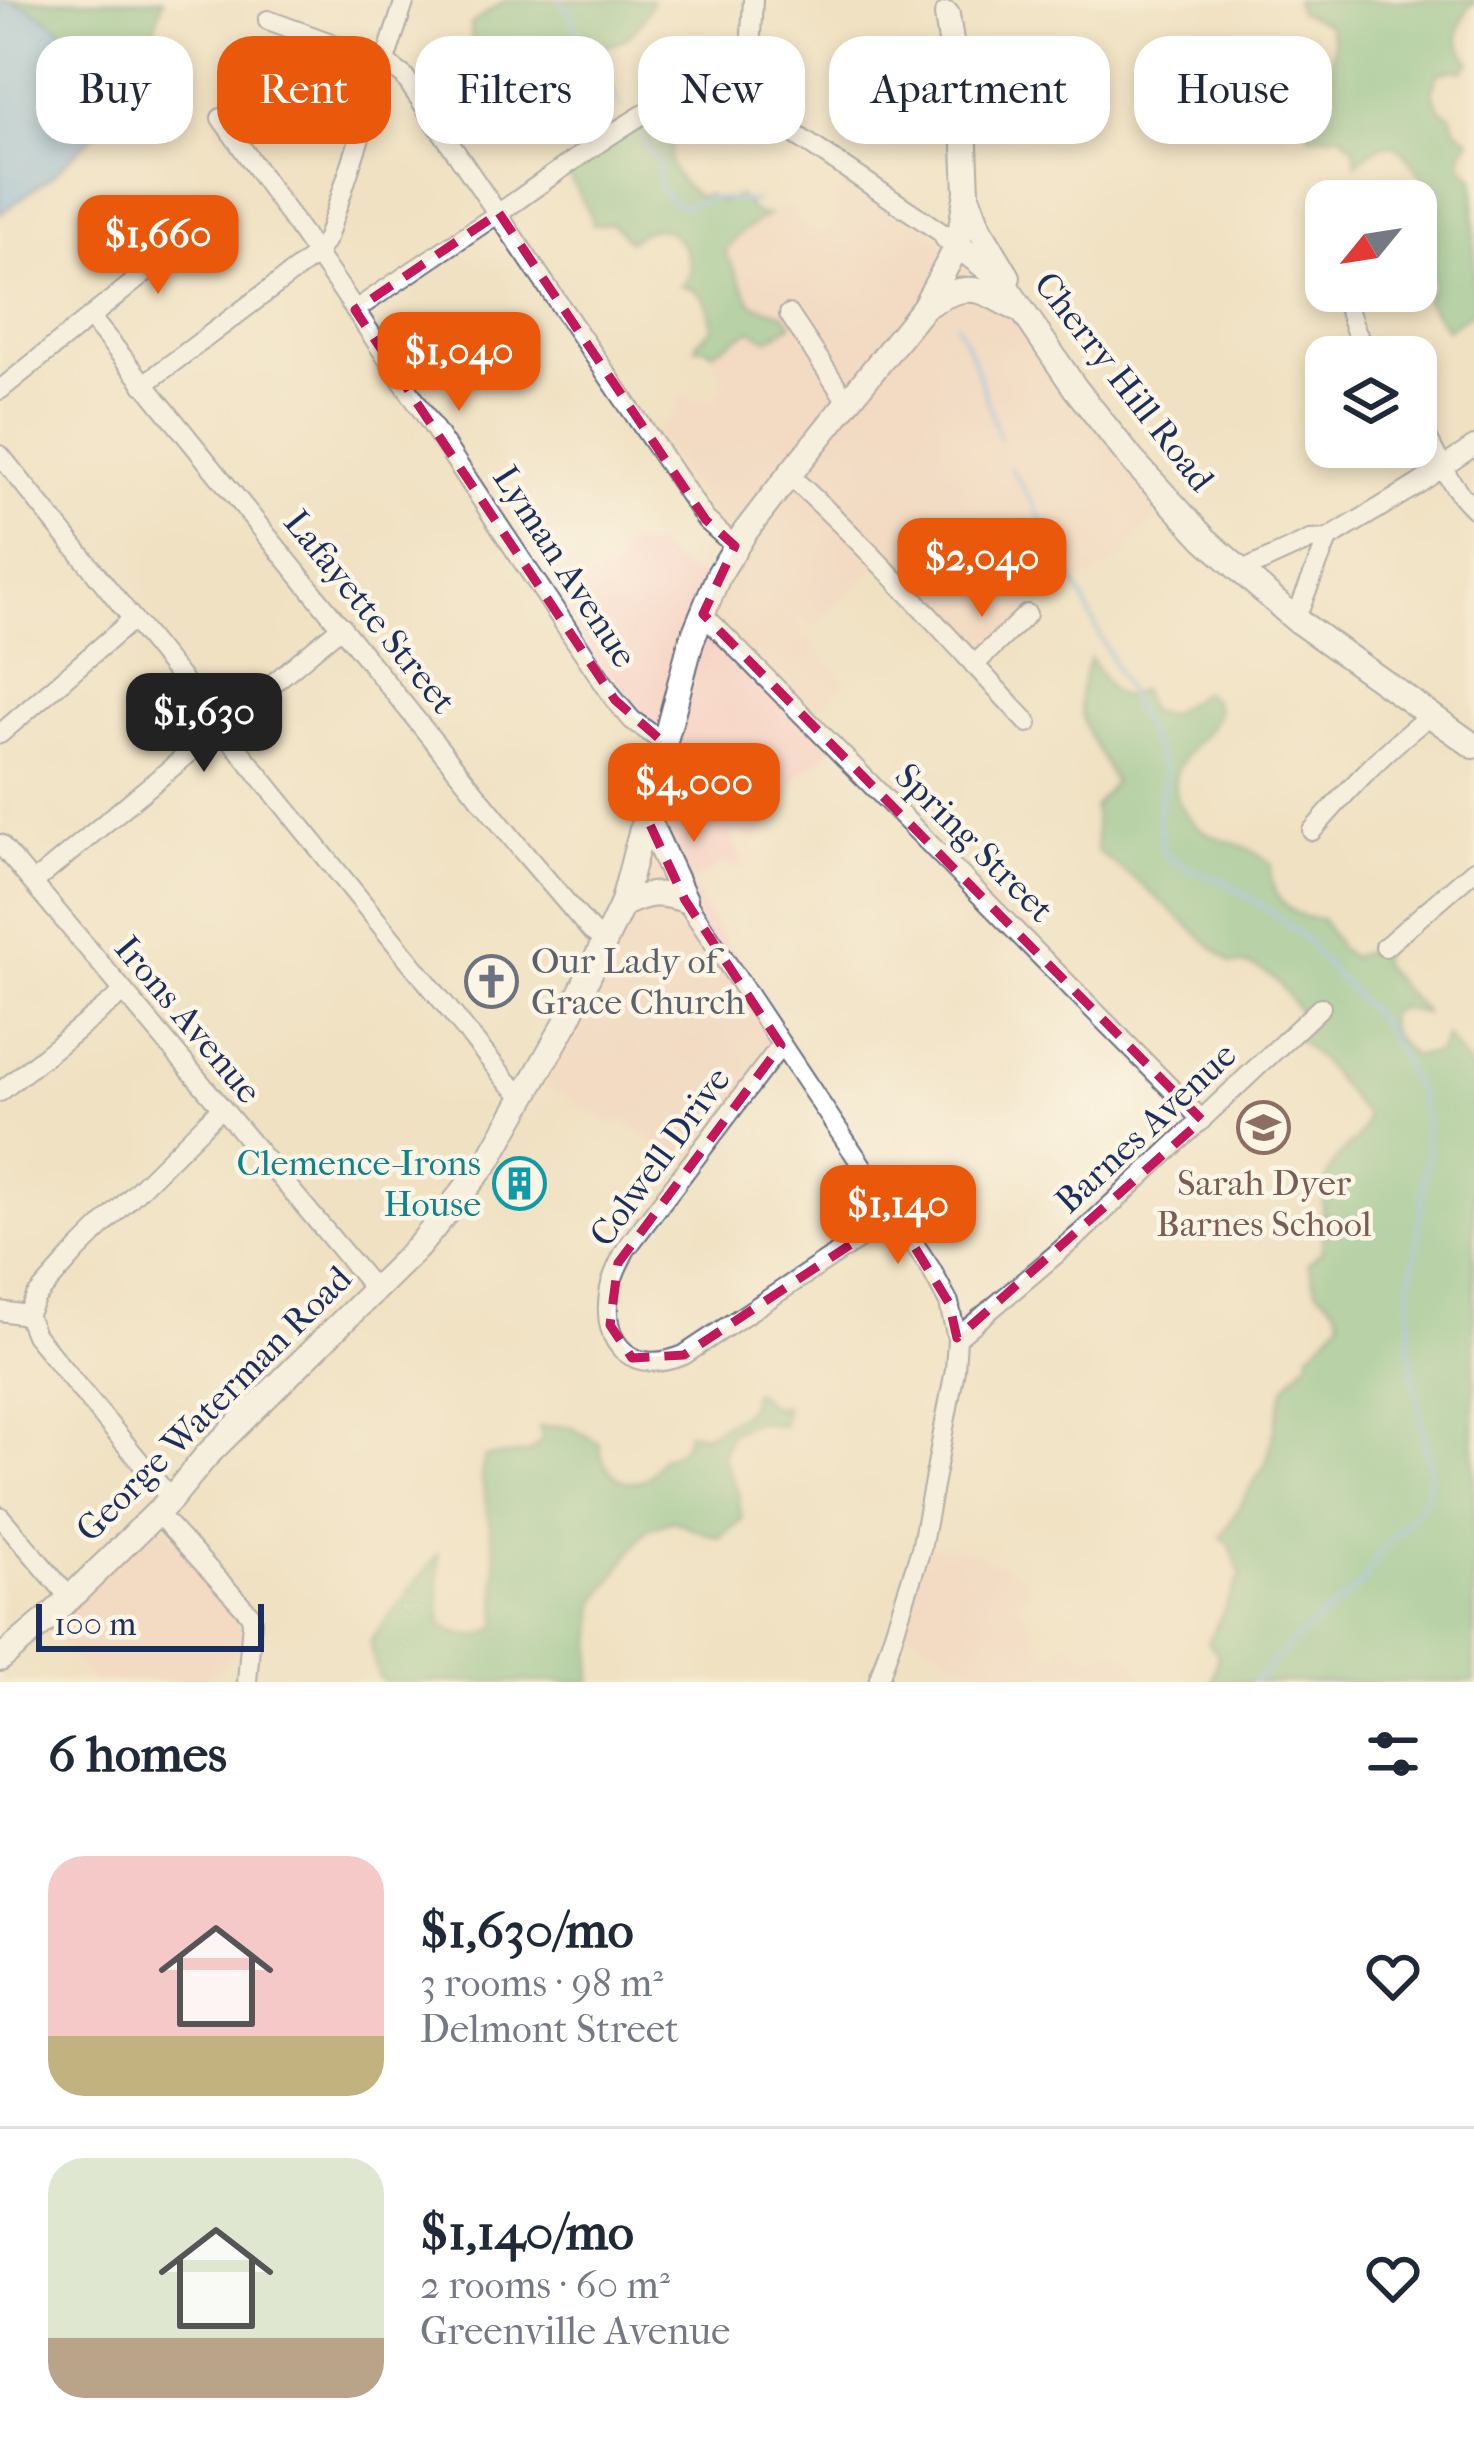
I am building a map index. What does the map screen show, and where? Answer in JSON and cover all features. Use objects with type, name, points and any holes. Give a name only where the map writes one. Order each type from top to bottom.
[{"type":"main road","points":[[947,8],[964,124],[967,191],[979,228],[1045,333],[1054,357]]},
{"type":"main road","points":[[846,400],[952,240],[955,166],[947,8]]},
{"type":"main road","points":[[846,400],[924,307],[967,191]]},
{"type":"main road","name":"Cherry Hill Road","points":[[952,240],[1000,280],[1132,460],[1240,572],[1295,619],[1474,746]]},
{"type":"main road","points":[[924,307],[946,294],[971,289],[1022,310]]},
{"type":"main road","name":"George Waterman Road","points":[[0,1659],[164,1506],[207,1455],[418,1247],[488,1161],[568,1019],[622,905],[702,613],[735,546],[846,400]]},
{"type":"main road","points":[[646,816],[677,893]]},
{"type":"main road","points":[[631,870],[677,893]]},
{"type":"main road","points":[[622,905],[652,892],[677,893]]},
{"type":"street","points":[[391,46],[405,0]]},
{"type":"street","points":[[750,36],[753,0]]},
{"type":"street","points":[[268,20],[312,36]]},
{"type":"street","points":[[391,67],[414,89],[706,520],[735,546]]},
{"type":"street","points":[[355,310],[638,119]]},
{"type":"street","points":[[805,141],[952,240]]},
{"type":"street","name":"Lyman Avenue","points":[[239,144],[615,700],[632,720],[663,742]]},
{"type":"street","points":[[142,385],[316,254],[327,238],[359,144]]},
{"type":"street","points":[[0,390],[192,236]]},
{"type":"street","points":[[789,314],[846,400]]},
{"type":"street","name":"Lafayette Street","points":[[90,317],[525,854],[591,931],[606,941]]},
{"type":"street","points":[[1240,572],[1310,540],[1328,539],[1474,446]]},
{"type":"street","points":[[0,455],[507,1081],[524,1096]]},
{"type":"street","points":[[1437,457],[1474,509]]},
{"type":"street","points":[[789,475],[1028,723]]},
{"type":"street","points":[[1295,619],[1328,539]]},
{"type":"street","name":"Spring Street","points":[[702,613],[1202,1120]]},
{"type":"street","points":[[974,665],[1027,614]]},
{"type":"street","points":[[0,734],[133,619]]},
{"type":"street","points":[[33,883],[342,626]]},
{"type":"street","points":[[1312,831],[1370,766],[1431,716]]},
{"type":"street","name":"Irons Avenue","points":[[0,844],[375,1290]]},
{"type":"street","points":[[1385,947],[1474,870]]},
{"type":"street","points":[[677,893],[895,1215],[949,1303],[957,1338],[951,1390],[921,1549],[878,1682]]},
{"type":"street","points":[[0,1092],[124,992]]},
{"type":"street","name":"Barnes Avenue","points":[[957,1338],[1082,1233],[1321,1007]]},
{"type":"street","name":"Colwell Drive","points":[[781,1045],[626,1249],[608,1305],[614,1335],[625,1352],[651,1364],[684,1355],[895,1215]]},
{"type":"street","points":[[221,1108],[78,1250],[36,1297],[27,1315],[35,1335],[250,1614],[247,1682]]},
{"type":"street","points":[[0,1311],[27,1315]]},
{"type":"street","points":[[0,1516],[69,1598]]},
{"type":"highlighted area","points":[[499,213],[706,520],[735,546],[703,614],[1202,1120],[957,1338],[949,1303],[895,1215],[684,1355],[632,1358],[610,1325],[618,1263],[781,1045],[685,900],[646,816],[663,742],[615,700],[355,310]]},
{"type":"shaded area","points":[[852,168],[990,280],[1168,504],[1126,555],[1033,610],[977,662],[878,567],[815,626],[798,618],[804,633],[800,639],[809,640],[847,681],[808,720],[833,749],[799,776],[790,794],[767,808],[750,804],[765,821],[763,834],[753,841],[734,829],[743,863],[735,869],[725,863],[692,882],[785,1039],[687,1165],[622,1120],[609,1124],[535,1079],[608,945],[654,734],[557,600],[602,566],[612,572],[620,567],[617,553],[631,539],[642,547],[655,546],[686,571],[712,582],[732,548],[654,433],[674,415],[680,395],[715,404],[715,391],[725,381],[712,352],[785,314],[752,304],[725,252],[739,235],[784,207],[810,231],[825,231],[839,214],[829,198]]},
{"type":"shaded area","points":[[155,1514],[249,1617],[248,1642],[206,1682],[93,1682],[40,1627]]},
{"type":"shaded area","points":[[922,1542],[981,1555],[1027,1579],[1030,1592],[1018,1601],[1049,1657],[1059,1655],[1065,1645],[1100,1660],[1104,1652],[1111,1651],[1136,1662],[1146,1678],[1160,1682],[998,1682],[898,1626]]},
{"type":"green space","points":[[2,0],[163,0],[156,36],[41,36]]},
{"type":"green space","points":[[505,0],[652,0],[634,30],[614,44],[614,36],[472,36],[470,25]]},
{"type":"green space","points":[[1295,0],[1474,0],[1458,35],[1470,62],[1463,71],[1438,74],[1432,92],[1440,109],[1451,115],[1456,129],[1470,140],[1462,150],[1461,164],[1474,178],[1474,311],[1447,330],[1434,312],[1437,180],[1424,180],[1395,146],[1379,147],[1356,164],[1354,148],[1342,135],[1332,135],[1332,36],[1327,24],[1298,12]]},
{"type":"green space","points":[[638,121],[638,144],[673,144],[675,173],[697,196],[720,202],[739,196],[756,214],[768,215],[739,234],[725,252],[752,304],[785,314],[792,324],[768,340],[751,330],[712,352],[696,348],[712,329],[711,321],[701,295],[681,285],[690,270],[680,242],[658,228],[629,241],[612,223],[593,225],[564,167],[601,144],[614,144],[614,136]]},
{"type":"green space","points":[[1090,658],[1111,691],[1123,697],[1141,690],[1149,712],[1168,715],[1203,692],[1212,699],[1216,716],[1178,768],[1175,785],[1180,804],[1202,830],[1272,864],[1273,886],[1283,903],[1300,915],[1322,919],[1340,949],[1351,957],[1384,945],[1380,962],[1425,1013],[1399,1008],[1389,1013],[1395,1037],[1413,1056],[1438,1053],[1446,1036],[1474,1073],[1474,1682],[1213,1682],[1218,1654],[1208,1642],[1241,1575],[1229,1543],[1221,1537],[1267,1461],[1284,1388],[1309,1359],[1309,1352],[1341,1319],[1316,1289],[1308,1263],[1322,1251],[1329,1172],[1359,1135],[1366,1116],[1292,1034],[1303,1019],[1275,980],[1257,968],[1232,964],[1097,851],[1094,808],[1114,782],[1080,709]]},
{"type":"green space","points":[[754,1391],[771,1407],[785,1409],[783,1425],[754,1422],[730,1433],[722,1455],[738,1493],[742,1520],[719,1538],[672,1520],[646,1530],[596,1603],[591,1682],[383,1682],[370,1641],[438,1554],[443,1626],[472,1636],[498,1624],[495,1558],[481,1474],[485,1457],[529,1453],[543,1439],[539,1427],[569,1426],[599,1443],[615,1476],[640,1481],[651,1475],[662,1458],[680,1450],[687,1432],[704,1435],[742,1414]]},
{"type":"water","points":[[0,0],[28,8],[70,36],[36,36],[36,144],[85,144],[53,175],[0,214]]},
{"type":"waterway","points":[[561,0],[622,107]]},
{"type":"waterway","points":[[645,144],[658,162],[659,186],[673,203],[685,206],[710,198],[755,201]]},
{"type":"waterway","points":[[956,323],[1000,439]]},
{"type":"waterway","points":[[1010,467],[1083,600],[1166,773],[1158,811],[1163,855],[1224,881],[1305,939],[1390,1036],[1418,1092],[1427,1152],[1410,1283],[1409,1348],[1430,1475],[1422,1506],[1378,1555],[1364,1582],[1254,1682]]},
{"type":"place","name":"Our Lady of Grace Church","points":[[492,981]]},
{"type":"place","name":"Sarah Dyer Barnes School","points":[[1264,1127]]},
{"type":"place","name":"Clemence-Irons House","points":[[520,1183]]}]
